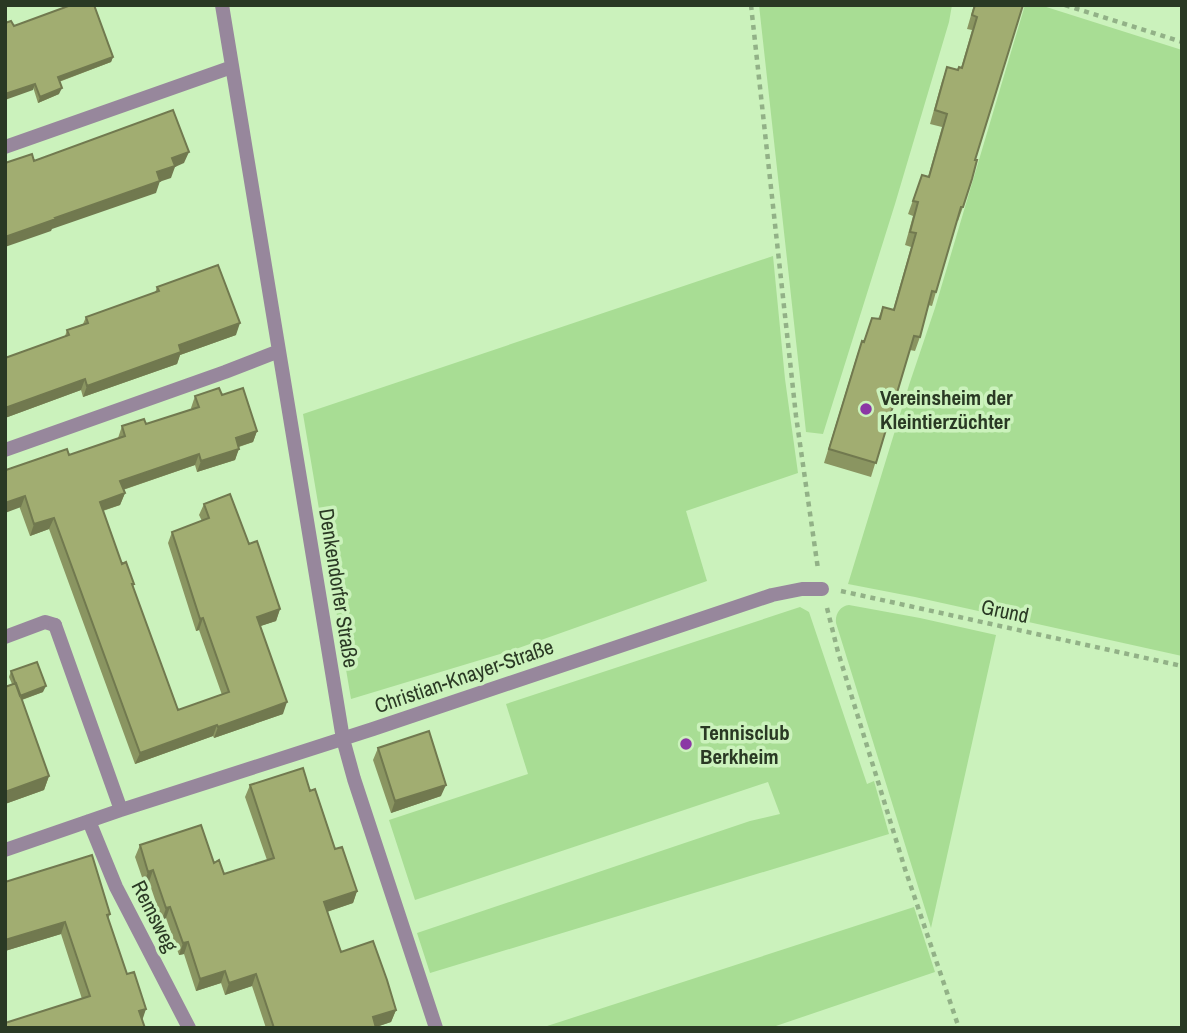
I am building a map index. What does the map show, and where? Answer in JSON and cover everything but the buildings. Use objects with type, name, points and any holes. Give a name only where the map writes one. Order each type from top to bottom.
[{"type":"street","name":"Denkendorfer Straße","points":[[222,5],[343,739],[436,1028]]},
{"type":"street","points":[[5,147],[232,67]]},
{"type":"street","points":[[5,450],[279,351]]},
{"type":"street","name":"Christian-Knayer-Straße","points":[[5,849],[772,595],[802,589],[822,589]]},
{"type":"street","points":[[5,637],[45,622],[55,625],[121,810]]},
{"type":"street","name":"Remsweg","points":[[89,821],[116,887],[189,1028]]},
{"type":"path","points":[[751,5],[796,416],[822,589],[838,652],[905,869],[960,1028]]},
{"type":"path","points":[[1065,5],[1182,41]]},
{"type":"path","name":"Grund","points":[[822,589],[889,601],[1182,666]]},
{"type":"green space","points":[[759,5],[952,5],[895,204],[823,434],[806,432]]},
{"type":"green space","points":[[1025,5],[1040,5],[1182,50],[1182,656],[848,584],[935,308]]},
{"type":"green space","points":[[773,256],[785,379],[798,473],[686,511],[707,581],[513,650],[351,699],[303,414]]},
{"type":"green space","points":[[849,605],[996,635],[931,928],[836,623],[839,611]]},
{"type":"green space","name":"Tennisclub Berkheim","points":[[800,607],[809,612],[867,784],[874,781],[889,834],[430,973],[417,933],[750,821],[780,814],[768,782],[415,900],[389,820],[528,774],[506,704]]},
{"type":"green space","points":[[914,907],[935,972],[770,1028],[541,1028]]},
{"type":"place","name":"Vereinsheim der Kleintierzüchter","points":[[866,409]]},
{"type":"place","name":"Tennisclub Berkheim","points":[[686,744]]}]
